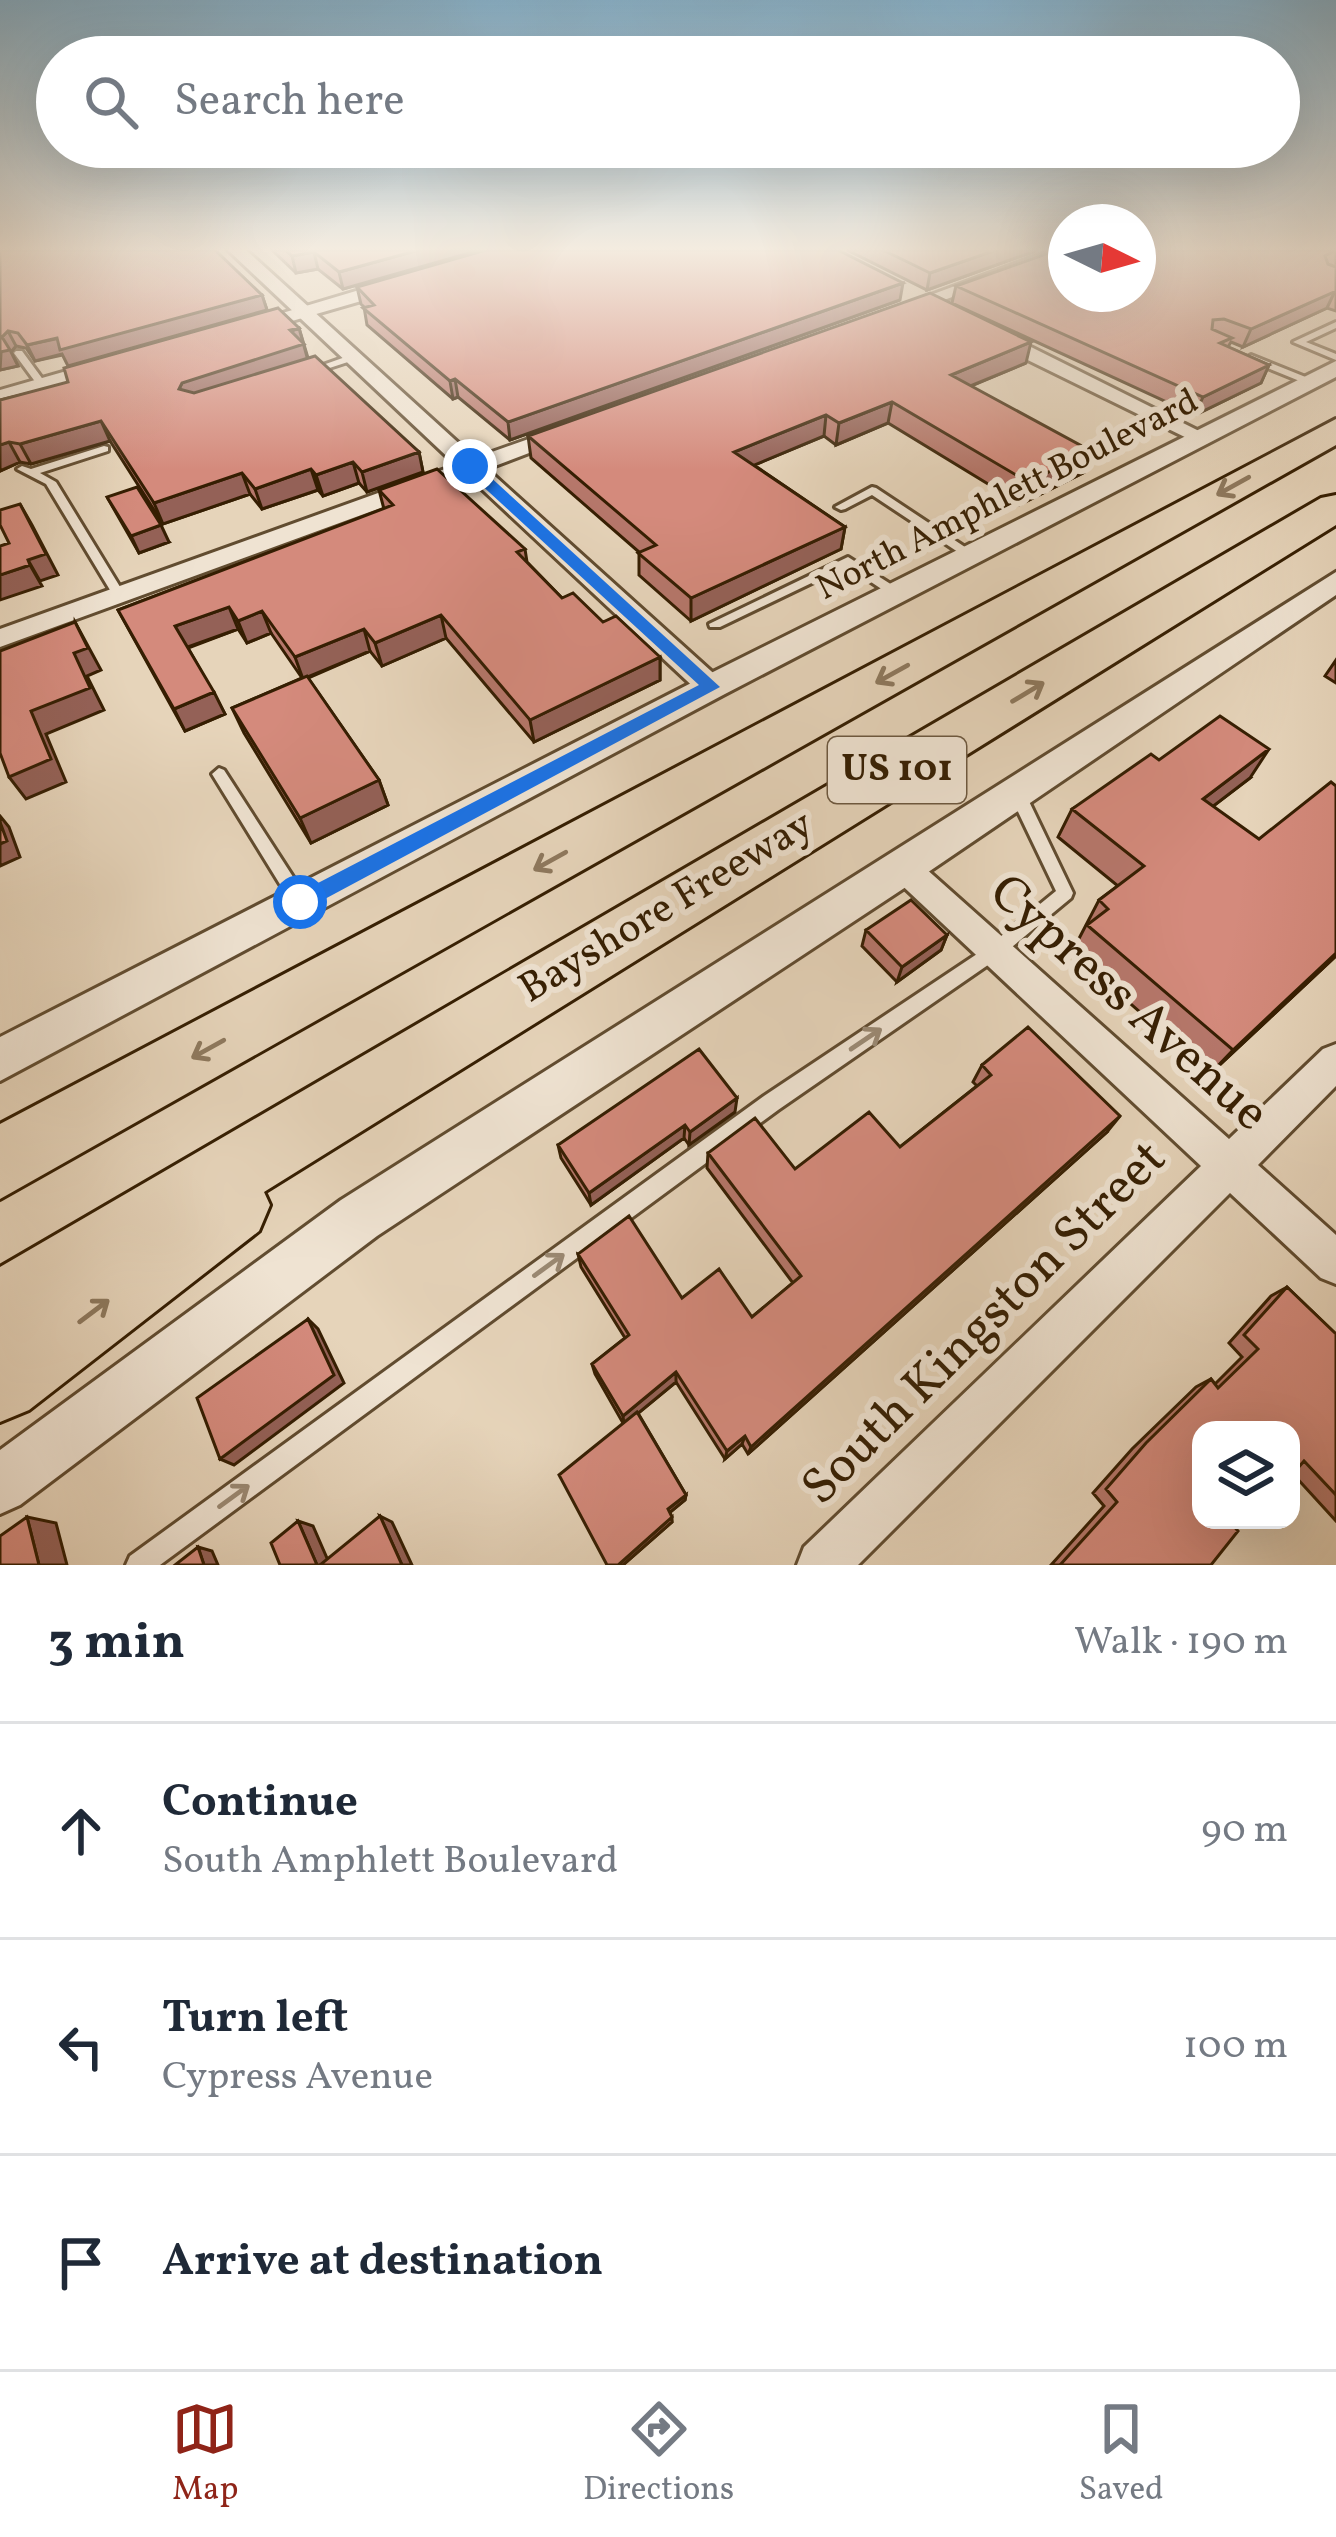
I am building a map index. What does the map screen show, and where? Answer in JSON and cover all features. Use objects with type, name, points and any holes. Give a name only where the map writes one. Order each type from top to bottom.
[{"type":"highway","name":"US 101","points":[[0,1163],[1336,430]]},
{"type":"highway","name":"Bayshore Freeway","points":[[0,1311],[1336,507]]},
{"type":"highway","points":[[0,1382],[459,1033]]},
{"type":"street","points":[[209,337],[259,323]]},
{"type":"street","points":[[317,323],[711,687]]},
{"type":"street","points":[[969,323],[1202,438]]},
{"type":"street","points":[[0,398],[142,357]]},
{"type":"street","name":"North Amphlett Boulevard","points":[[0,1060],[711,687],[1323,375]]},
{"type":"street","points":[[0,638],[580,427]]},
{"type":"street","points":[[0,1485],[359,1218],[1331,590]]},
{"type":"street","name":"Cypress Avenue","points":[[904,868],[1336,1263]]},
{"type":"street","name":"South Kingston Street","points":[[822,1565],[1336,1061]]},
{"type":"lane","points":[[1336,325],[1298,342],[1336,357]]},
{"type":"lane","points":[[1231,350],[1323,375]]},
{"type":"lane","points":[[19,353],[42,386]]},
{"type":"lane","points":[[296,376],[351,358]]},
{"type":"lane","points":[[104,449],[26,471],[50,482],[119,595]]},
{"type":"lane","points":[[841,507],[872,490],[971,555]]},
{"type":"lane","points":[[715,624],[848,562],[896,593]]},
{"type":"lane","points":[[219,774],[300,902]]},
{"type":"lane","points":[[140,1565],[771,1103],[995,951],[1065,893],[1017,793]]},
{"type":"building","points":[[0,323],[159,323],[60,350],[57,338],[27,345],[18,333],[8,331],[2,337],[10,350],[0,352]]},
{"type":"building","points":[[224,323],[294,323],[299,328],[290,330],[304,344],[182,383],[179,389],[194,393],[315,356],[419,452],[362,472],[353,462],[316,475],[311,469],[255,489],[242,473],[154,503],[101,421],[20,444],[0,445],[0,400],[68,382],[64,368]]},
{"type":"building","points":[[381,323],[789,323],[508,422],[455,379],[450,381]]},
{"type":"building","points":[[846,323],[992,323],[1031,342],[951,375],[1091,451],[1028,482],[892,402],[839,423],[826,415],[734,452],[845,527],[691,598],[638,553],[656,545],[528,436]]},
{"type":"building","points":[[1038,323],[1213,323],[1212,329],[1232,338],[1220,343],[1269,365],[1203,397]]},
{"type":"building","points":[[437,469],[525,549],[517,552],[562,598],[573,593],[603,622],[616,616],[660,657],[530,720],[441,615],[375,643],[364,629],[295,657],[262,611],[238,621],[229,607],[175,626],[214,692],[174,709],[118,610],[393,505],[379,490]]},
{"type":"building","points":[[137,487],[161,525],[131,536],[107,497]]},
{"type":"building","points":[[20,504],[46,554],[0,575],[0,546],[9,543],[0,525],[0,510]]},
{"type":"building","points":[[75,622],[88,648],[74,653],[90,688],[31,711],[51,759],[9,777],[0,753],[0,651]]},
{"type":"building","points":[[307,676],[379,780],[300,818],[232,708]]},
{"type":"building","points":[[1220,716],[1269,749],[1203,799],[1259,839],[1331,782],[1336,786],[1336,953],[1233,1050],[1087,925],[1108,909],[1099,900],[1144,866],[1072,809],[1151,754],[1159,760]]},
{"type":"building","points":[[911,900],[947,935],[902,967],[866,930]]},
{"type":"building","points":[[1028,1027],[1120,1116],[751,1447],[745,1436],[727,1451],[676,1372],[623,1416],[592,1364],[629,1335],[578,1254],[629,1216],[682,1298],[719,1269],[752,1317],[801,1276],[708,1153],[755,1118],[795,1169],[869,1112],[900,1147],[991,1075],[982,1065]]},
{"type":"building","points":[[699,1049],[737,1098],[690,1132],[685,1125],[589,1193],[558,1145]]},
{"type":"building","points":[[1287,1287],[1336,1334],[1336,1495],[1304,1461],[1300,1466],[1300,1421],[1192,1421],[1192,1529],[1238,1531],[1211,1565],[1060,1565],[1117,1502],[1106,1489],[1146,1443],[1211,1379],[1218,1388],[1258,1349],[1244,1335]]},
{"type":"building","points":[[308,1319],[334,1375],[220,1459],[197,1398]]},
{"type":"building","points":[[637,1412],[686,1495],[668,1509],[672,1517],[618,1565],[607,1565],[559,1475]]},
{"type":"building","points":[[380,1516],[402,1565],[320,1565]]},
{"type":"building","points":[[27,1517],[39,1565],[0,1565],[0,1536]]},
{"type":"building","points":[[298,1521],[317,1565],[280,1565],[271,1543]]},
{"type":"building","points":[[198,1547],[204,1565],[175,1565]]},
{"type":"route","points":[[300,902],[711,687],[470,466]]}]
